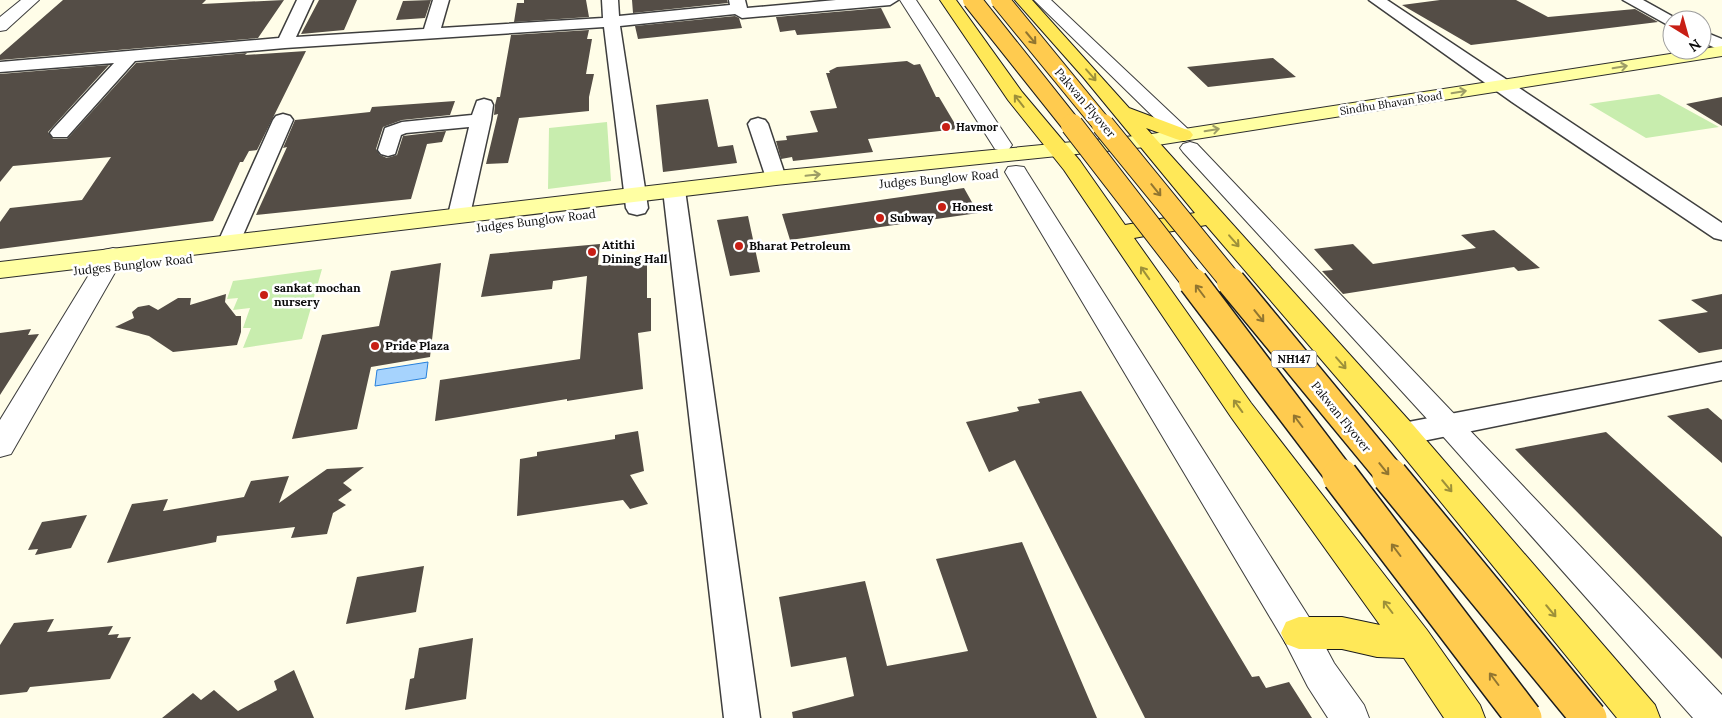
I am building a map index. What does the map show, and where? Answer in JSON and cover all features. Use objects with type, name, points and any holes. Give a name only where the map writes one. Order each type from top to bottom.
[{"type":"highway","name":"Pakwan Flyover","points":[[972,0],[1108,170],[1524,718]]},
{"type":"highway","name":"Pakwan Flyover","points":[[1000,0],[1589,718]]},
{"type":"main road","points":[[948,0],[977,44],[1066,158],[1240,410],[1414,642],[1466,718]]},
{"type":"main road","points":[[1023,0],[1403,434],[1641,718]]},
{"type":"main road","name":"Sindhu Bhavan Road","points":[[1066,158],[1151,147],[1501,86],[1722,51]]},
{"type":"main road","name":"Sindhu Bhavan Road","points":[[1186,141],[1519,98],[1722,66]]},
{"type":"main road","points":[[1122,111],[1186,141],[1176,177]]},
{"type":"main road","points":[[980,157],[1002,146],[1025,139],[1041,128]]},
{"type":"main road","name":"Judges Bunglow Road","points":[[675,197],[776,178],[980,157],[1066,158]]},
{"type":"main road","name":"Judges Bunglow Road","points":[[0,270],[392,238],[675,197],[1016,172],[1066,158]]},
{"type":"main road","name":"Judges Bunglow Road","points":[[0,281],[229,242],[459,215],[636,202]]},
{"type":"main road","points":[[1117,234],[1186,220],[1212,217]]},
{"type":"main road","points":[[1299,633],[1342,633],[1378,641],[1414,642]]},
{"type":"street","points":[[0,16],[21,0]]},
{"type":"street","points":[[0,26],[31,0]]},
{"type":"street","points":[[285,43],[305,0]]},
{"type":"street","points":[[431,33],[441,0]]},
{"type":"street","points":[[610,0],[611,22],[636,202]]},
{"type":"street","points":[[0,67],[285,43],[611,22],[738,5],[742,13],[890,0]]},
{"type":"street","points":[[908,0],[1002,146]]},
{"type":"street","points":[[1042,0],[1186,141],[1450,425],[1718,718]]},
{"type":"street","points":[[1377,0],[1501,86],[1722,233]]},
{"type":"street","points":[[1631,0],[1662,16]]},
{"type":"street","points":[[60,133],[130,56]]},
{"type":"street","points":[[388,150],[392,132],[402,128],[482,112],[459,215]]},
{"type":"street","points":[[229,242],[283,120]]},
{"type":"street","points":[[758,124],[776,178]]},
{"type":"street","points":[[1016,172],[1299,633],[1321,674],[1350,718]]},
{"type":"street","points":[[675,197],[742,718]]},
{"type":"street","points":[[0,446],[109,261]]},
{"type":"street","points":[[1403,434],[1722,371]]},
{"type":"green space","points":[[1659,94],[1719,127],[1646,138],[1589,104]]},
{"type":"green space","points":[[607,122],[611,181],[548,189],[549,128]]},
{"type":"green space","points":[[322,269],[302,339],[243,348],[251,328],[243,328],[250,308],[233,310],[238,298],[227,299],[233,281]]},
{"type":"water","points":[[428,362],[426,378],[375,386],[377,370]]},
{"type":"building","points":[[63,0],[206,0],[202,4],[284,0],[258,38],[0,60],[0,55]]},
{"type":"building","points":[[319,0],[357,0],[344,30],[301,34]]},
{"type":"building","points":[[431,0],[425,18],[396,20],[403,1]]},
{"type":"building","points":[[524,0],[586,0],[589,17],[514,22],[517,3],[524,3]]},
{"type":"building","points":[[632,0],[727,0],[728,3],[633,13]]},
{"type":"building","points":[[1440,0],[1516,0],[1548,17],[1635,9],[1658,22],[1471,45],[1402,5]]},
{"type":"building","points":[[881,8],[891,28],[797,35],[795,30],[780,32],[776,17]]},
{"type":"building","points":[[735,16],[739,18],[742,28],[638,39],[635,26]]},
{"type":"building","points":[[589,30],[587,39],[592,39],[586,74],[594,74],[589,97],[589,111],[519,118],[508,163],[486,164],[498,114],[494,115],[495,105],[497,97],[500,97],[511,35]]},
{"type":"building","points":[[306,51],[257,150],[249,151],[243,162],[240,162],[213,221],[0,249],[0,222],[10,208],[82,200],[111,157],[13,166],[0,182],[0,74],[109,65],[48,132],[53,139],[67,139],[136,63],[247,53],[245,55]]},
{"type":"building","points":[[1273,58],[1296,77],[1208,87],[1187,67]]},
{"type":"building","points":[[907,61],[914,65],[920,64],[936,97],[939,97],[958,129],[868,139],[873,152],[793,161],[792,157],[781,159],[776,141],[787,140],[786,136],[818,132],[810,111],[837,108],[826,73],[830,73],[829,71],[837,67]]},
{"type":"building","points":[[1722,97],[1722,126],[1686,104]]},
{"type":"building","points":[[708,99],[718,147],[733,145],[737,163],[663,172],[656,105]]},
{"type":"building","points":[[455,101],[450,115],[402,120],[383,127],[376,149],[380,155],[387,158],[397,155],[403,136],[446,131],[442,142],[427,144],[411,199],[256,215],[287,147],[283,148],[295,120],[370,112],[372,107]]},
{"type":"building","points":[[964,188],[978,213],[790,240],[782,214]]},
{"type":"building","name":"Bharat Petroleum","points":[[748,216],[760,272],[730,276],[717,220]]},
{"type":"building","points":[[1494,230],[1540,268],[1518,271],[1514,267],[1343,294],[1322,271],[1333,270],[1314,249],[1353,244],[1373,264],[1476,248],[1461,235]]},
{"type":"building","points":[[600,244],[598,265],[647,260],[647,298],[651,298],[651,331],[638,333],[643,389],[567,401],[567,399],[435,421],[440,380],[580,359],[587,276],[553,281],[552,289],[481,297],[490,254]]},
{"type":"building","name":"Pride Plaza","points":[[441,263],[430,357],[371,367],[357,429],[292,439],[322,335],[379,326],[391,271]]},
{"type":"building","points":[[226,294],[225,302],[236,316],[241,316],[241,332],[237,345],[173,352],[149,336],[115,327],[134,318],[132,312],[138,307],[149,305],[158,310],[178,298],[191,298],[190,305]]},
{"type":"building","points":[[1722,294],[1722,349],[1699,353],[1658,320],[1708,312],[1691,300]]},
{"type":"building","points":[[31,329],[28,335],[39,334],[0,395],[0,333]]},
{"type":"building","points":[[1081,391],[1252,677],[1259,676],[1266,688],[1289,682],[1312,718],[1145,718],[1015,460],[989,472],[966,422],[1019,411],[1017,407],[1040,403],[1038,399]]},
{"type":"building","points":[[1708,408],[1722,420],[1722,463],[1667,416]]},
{"type":"building","points":[[638,431],[644,471],[630,475],[648,504],[630,509],[623,500],[517,516],[520,459],[537,456],[537,452],[615,439],[615,435]]},
{"type":"building","points":[[1606,432],[1722,537],[1722,659],[1515,449]]},
{"type":"building","points":[[364,467],[343,483],[352,490],[338,500],[346,505],[333,513],[327,534],[291,538],[295,527],[217,536],[216,542],[107,563],[132,504],[168,499],[163,511],[244,497],[251,481],[289,476],[279,503],[327,469]]},
{"type":"building","points":[[87,515],[71,548],[35,555],[38,549],[28,550],[42,522]]},
{"type":"building","points":[[1022,542],[1097,718],[793,718],[792,712],[854,696],[846,657],[791,667],[779,597],[865,581],[887,666],[968,651],[936,559]]},
{"type":"building","points":[[424,566],[416,612],[346,624],[357,577]]},
{"type":"building","points":[[54,619],[47,632],[113,626],[108,635],[119,634],[117,638],[131,637],[110,679],[30,687],[27,692],[0,695],[0,645],[14,623]]},
{"type":"building","points":[[473,638],[466,699],[405,710],[410,679],[414,678],[419,648]]},
{"type":"building","points":[[294,670],[314,718],[162,718],[193,693],[201,700],[214,690],[238,711],[277,690],[274,681]]},
{"type":"place","name":"Havmor","points":[[946,127]]},
{"type":"place","name":"Honest","points":[[942,207]]},
{"type":"place","name":"Subway","points":[[880,218]]},
{"type":"place","name":"Bharat Petroleum","points":[[739,246]]},
{"type":"place","name":"Atithi Dining Hall","points":[[592,252]]},
{"type":"place","name":"sankat mochan nursery","points":[[264,295]]},
{"type":"place","name":"Pride Plaza","points":[[375,346]]}]
